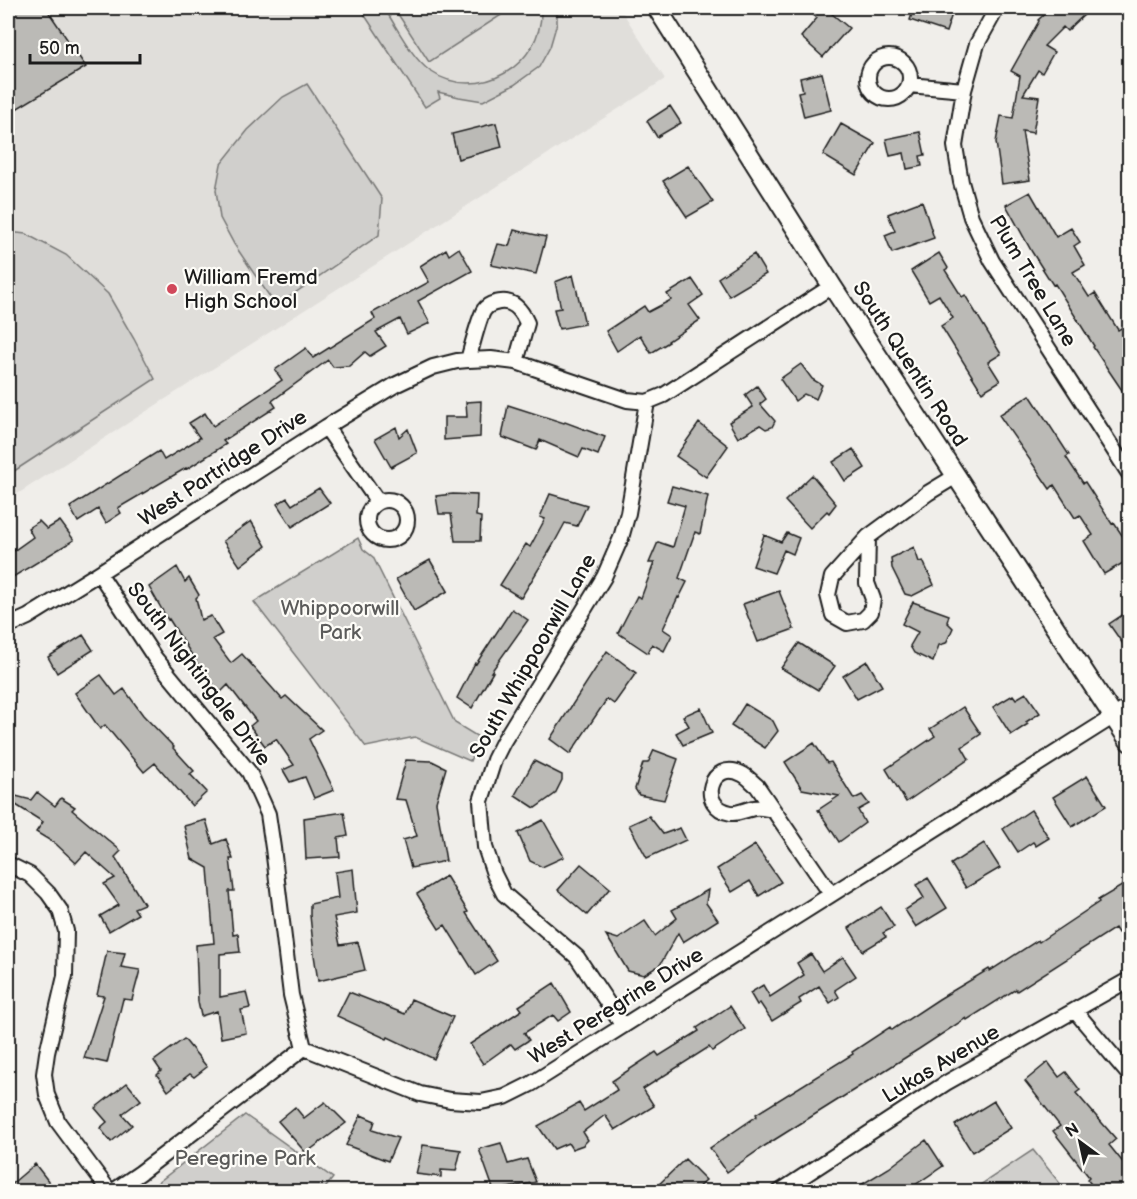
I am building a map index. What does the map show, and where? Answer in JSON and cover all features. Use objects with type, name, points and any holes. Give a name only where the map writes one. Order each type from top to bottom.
[{"type":"main road","name":"South Quentin Road","points":[[657,8],[832,286],[1130,742]]},
{"type":"street","name":"Plum Tree Lane","points":[[997,8],[977,44],[964,90],[955,146],[961,182],[971,217],[992,261],[1130,475]]},
{"type":"street","points":[[909,85],[964,90]]},
{"type":"street","points":[[647,402],[664,395],[832,286]]},
{"type":"street","points":[[468,360],[483,311],[492,303],[505,301],[513,304],[523,313],[527,323],[516,362]]},
{"type":"street","name":"West Partridge Drive","points":[[8,626],[28,617],[99,573],[394,385],[433,367],[468,360],[491,359],[516,362],[627,400],[647,402]]},
{"type":"street","name":"South Whippoorwill Lane","points":[[623,1026],[577,957],[504,894],[484,847],[481,801],[494,760],[503,742],[604,578],[621,538],[628,513],[647,402]]},
{"type":"street","points":[[326,427],[378,502]]},
{"type":"street","points":[[868,537],[867,583],[873,598],[871,612],[863,620],[847,623],[833,615],[828,595],[832,577],[868,537],[928,493],[956,476]]},
{"type":"street","name":"South Nightingale Drive","points":[[99,573],[155,658],[249,772],[268,814],[291,995],[304,1048]]},
{"type":"street","name":"West Peregrine Drive","points":[[304,1048],[420,1094],[450,1100],[481,1102],[505,1097],[531,1084],[1130,706]]},
{"type":"street","points":[[773,810],[831,894]]},
{"type":"street","points":[[8,864],[30,875],[48,893],[60,910],[66,931],[65,976],[47,1053],[44,1074],[47,1095],[58,1122],[111,1191],[140,1173],[304,1048]]},
{"type":"street","name":"Lukas Avenue","points":[[779,1191],[946,1083],[1130,979]]},
{"type":"street","points":[[1075,1011],[1130,1076]]},
{"type":"shaded area","name":"William Fremd High School","points":[[8,8],[620,8],[665,79],[8,500]]},
{"type":"green space","points":[[360,8],[384,8],[423,65],[449,80],[468,83],[487,81],[505,73],[520,62],[532,47],[539,28],[541,8],[557,8],[557,23],[550,47],[539,67],[514,85],[483,101],[438,92],[440,98],[425,107]]},
{"type":"green space","points":[[394,8],[512,8],[429,62]]},
{"type":"green space","points":[[307,84],[382,199],[379,235],[276,306],[234,244],[220,218],[216,190],[221,164],[248,130],[283,97]]},
{"type":"green space","points":[[8,232],[26,234],[66,255],[108,294],[155,379],[8,475]]},
{"type":"green space","name":"Whippoorwill Park","points":[[358,538],[363,549],[373,557],[455,723],[480,738],[470,761],[415,737],[366,747],[254,602]]},
{"type":"green space","name":"Peregrine Park","points":[[245,1115],[333,1178],[323,1191],[147,1191]]},
{"type":"green space","points":[[1033,1150],[1066,1191],[971,1191]]},
{"type":"building","points":[[8,8],[46,8],[86,67],[8,114]]},
{"type":"building","points":[[805,8],[825,8],[849,28],[823,57],[801,37],[817,18]]},
{"type":"building","points":[[914,8],[954,8],[946,32],[910,20]]},
{"type":"building","points":[[1051,8],[1079,8],[1085,14],[1067,31],[1063,27],[1044,46],[1054,52],[1042,73],[1038,70],[1023,95],[1039,97],[1033,133],[1022,131],[1030,180],[1002,184],[996,142],[1001,116],[1013,118],[1020,76],[1011,71],[1038,20]]},
{"type":"building","points":[[822,73],[831,110],[804,117],[798,92],[803,91],[800,78]]},
{"type":"building","points":[[670,106],[681,123],[657,137],[647,121]]},
{"type":"building","points":[[496,123],[502,147],[458,159],[452,134]]},
{"type":"building","points":[[841,124],[875,143],[856,175],[823,155]]},
{"type":"building","points":[[920,132],[925,155],[920,156],[922,166],[907,169],[904,153],[890,156],[886,139]]},
{"type":"building","points":[[688,166],[713,202],[687,217],[663,181]]},
{"type":"building","points":[[1030,192],[1056,237],[1071,228],[1080,242],[1074,246],[1085,265],[1073,272],[1089,297],[1095,293],[1118,330],[1130,323],[1130,402],[1032,252],[1006,205]]},
{"type":"building","points":[[922,201],[934,238],[892,253],[885,235],[895,231],[888,214]]},
{"type":"building","points":[[514,230],[546,237],[536,274],[491,265],[498,244],[509,246]]},
{"type":"building","points":[[459,248],[472,271],[418,301],[430,323],[407,334],[400,319],[376,332],[386,346],[370,356],[365,352],[349,366],[333,367],[328,360],[272,401],[276,407],[223,441],[226,444],[118,508],[121,513],[106,523],[98,509],[78,522],[70,507],[159,451],[164,460],[200,438],[189,423],[205,413],[213,426],[282,380],[275,370],[306,348],[313,358],[375,319],[372,313],[429,282],[420,266],[446,249],[449,255]]},
{"type":"building","points":[[939,253],[948,268],[945,270],[962,297],[965,295],[1001,354],[988,362],[1000,381],[982,392],[941,326],[953,318],[939,295],[929,301],[911,271]]},
{"type":"building","points":[[754,254],[766,274],[729,296],[718,278]]},
{"type":"building","points":[[573,275],[585,324],[559,329],[554,309],[561,308],[555,282]]},
{"type":"building","points":[[692,279],[703,295],[689,305],[700,320],[651,353],[640,335],[617,351],[606,331],[644,306],[648,312],[671,300],[667,294]]},
{"type":"building","points":[[801,364],[812,379],[822,385],[816,399],[804,394],[795,401],[780,379]]},
{"type":"building","points":[[757,386],[766,399],[760,404],[775,421],[772,427],[766,429],[760,425],[738,438],[729,422],[753,407],[745,395]]},
{"type":"building","points":[[1030,395],[1069,455],[1066,457],[1083,483],[1085,482],[1130,547],[1130,559],[1104,574],[1084,541],[1093,535],[1080,515],[1075,518],[1054,485],[1050,489],[999,415]]},
{"type":"building","points":[[481,401],[480,437],[444,440],[444,417],[467,417],[466,402]]},
{"type":"building","points":[[508,405],[605,437],[598,455],[583,449],[579,457],[540,440],[536,450],[502,437]]},
{"type":"building","points":[[699,423],[728,446],[706,477],[676,456]]},
{"type":"building","points":[[396,427],[399,437],[408,429],[417,453],[391,467],[375,439]]},
{"type":"building","points":[[853,449],[865,468],[845,481],[833,462]]},
{"type":"building","points":[[812,475],[836,504],[829,513],[827,511],[810,528],[785,501]]},
{"type":"building","points":[[672,486],[708,496],[700,534],[695,532],[679,578],[687,582],[663,629],[672,635],[664,651],[652,644],[648,653],[618,633],[637,596],[641,598],[654,563],[649,563],[658,542],[673,547],[685,506],[667,501]]},
{"type":"building","points":[[319,488],[330,503],[292,527],[277,504],[287,498],[292,505]]},
{"type":"building","points":[[550,494],[587,505],[577,526],[565,523],[521,598],[500,585],[526,544],[530,547],[545,519],[540,517]]},
{"type":"building","points":[[477,495],[476,516],[481,517],[480,541],[455,541],[451,514],[439,514],[436,496]]},
{"type":"building","points":[[39,521],[47,529],[60,521],[74,540],[8,580],[8,555],[33,537],[28,528]]},
{"type":"building","points":[[251,521],[266,546],[240,566],[223,541]]},
{"type":"building","points":[[787,533],[799,538],[793,554],[784,550],[774,573],[753,566],[764,535],[781,542]]},
{"type":"building","points":[[914,547],[919,562],[923,561],[934,585],[912,596],[905,594],[892,568],[891,558]]},
{"type":"building","points":[[430,560],[448,591],[414,611],[396,579]]},
{"type":"building","points":[[177,567],[185,582],[189,578],[199,595],[196,598],[201,620],[211,616],[222,634],[213,639],[231,663],[242,654],[282,699],[286,696],[322,730],[309,739],[334,790],[314,798],[305,777],[290,782],[283,770],[294,765],[276,739],[265,746],[250,726],[256,721],[228,685],[220,693],[202,671],[149,587]]},
{"type":"building","points":[[779,591],[794,629],[758,642],[743,604]]},
{"type":"building","points":[[913,602],[949,615],[947,622],[953,628],[946,643],[939,645],[933,662],[914,653],[910,646],[918,632],[902,624]]},
{"type":"building","points":[[512,609],[528,620],[491,672],[493,672],[472,708],[457,698],[475,663]]},
{"type":"building","points":[[1130,610],[1130,654],[1109,624]]},
{"type":"building","points":[[83,635],[93,650],[57,673],[48,657]]},
{"type":"building","points":[[799,643],[835,666],[818,690],[781,668]]},
{"type":"building","points":[[607,651],[636,673],[614,704],[607,699],[570,754],[550,739]]},
{"type":"building","points":[[867,661],[882,686],[857,699],[843,676]]},
{"type":"building","points":[[101,675],[116,695],[124,689],[143,715],[194,771],[190,774],[207,792],[192,806],[155,763],[144,772],[105,725],[100,729],[75,693]]},
{"type":"building","points":[[1026,693],[1040,713],[1011,735],[993,707],[1013,695],[1016,699]]},
{"type":"building","points":[[745,704],[773,721],[778,731],[765,748],[731,726]]},
{"type":"building","points":[[963,707],[981,734],[962,747],[969,759],[906,802],[886,769],[935,736],[930,729]]},
{"type":"building","points":[[701,708],[712,733],[683,745],[676,733],[689,726],[683,716]]},
{"type":"building","points":[[814,743],[827,763],[831,762],[854,799],[862,795],[869,804],[858,810],[865,823],[839,842],[818,810],[839,796],[802,789],[785,762]]},
{"type":"building","points":[[654,750],[678,759],[664,800],[639,795],[635,789],[643,763],[648,763]]},
{"type":"building","points":[[406,760],[432,761],[446,768],[436,802],[446,861],[411,868],[403,840],[417,836],[406,800],[395,799]]},
{"type":"building","points":[[534,761],[562,775],[555,794],[535,808],[515,795]]},
{"type":"building","points":[[1087,776],[1106,806],[1072,827],[1053,797]]},
{"type":"building","points":[[37,792],[55,806],[61,798],[75,807],[72,810],[121,851],[115,857],[144,904],[134,908],[138,914],[109,931],[100,916],[119,905],[104,884],[115,878],[86,852],[76,863],[56,844],[36,832],[43,822],[8,800],[8,794],[31,800]]},
{"type":"building","points":[[1031,810],[1049,838],[1036,846],[1033,842],[1018,852],[1003,829]]},
{"type":"building","points":[[344,812],[348,836],[338,838],[340,857],[306,859],[304,818]]},
{"type":"building","points":[[649,816],[663,834],[680,828],[686,840],[647,858],[629,825]]},
{"type":"building","points":[[206,820],[213,844],[226,839],[233,859],[230,859],[234,891],[229,891],[233,935],[238,934],[240,952],[220,954],[220,997],[246,992],[250,1008],[241,1010],[246,1033],[221,1038],[217,1011],[201,1016],[198,1002],[196,945],[214,943],[208,868],[192,859],[184,826]]},
{"type":"building","points":[[543,820],[564,857],[542,867],[530,861],[518,833]]},
{"type":"building","points":[[984,843],[1000,868],[966,888],[951,864]]},
{"type":"building","points":[[755,845],[781,882],[759,896],[750,881],[732,892],[717,869]]},
{"type":"building","points":[[581,864],[610,888],[587,915],[558,890]]},
{"type":"building","points":[[353,869],[357,913],[334,917],[340,945],[358,942],[365,970],[318,981],[310,904],[338,898],[335,872]]},
{"type":"building","points":[[446,876],[468,912],[466,913],[497,961],[476,975],[445,925],[439,929],[417,894]]},
{"type":"building","points":[[928,878],[947,908],[916,927],[905,910],[924,898],[916,885]]},
{"type":"building","points":[[1130,881],[1130,926],[1118,933],[1115,928],[1017,991],[1016,989],[967,1020],[966,1018],[727,1172],[710,1148],[757,1116],[756,1114],[853,1054],[852,1052],[890,1027],[892,1030],[989,969],[990,971],[1038,940],[1039,942],[1099,902],[1098,900]]},
{"type":"building","points":[[708,890],[706,903],[718,920],[683,942],[678,933],[660,965],[644,975],[628,971],[606,935],[618,939],[645,921],[655,936],[677,918],[672,910]]},
{"type":"building","points":[[881,907],[894,927],[883,933],[886,937],[863,951],[849,928]]},
{"type":"building","points":[[107,951],[125,953],[121,967],[140,970],[132,1000],[123,999],[107,1063],[84,1058],[104,996],[97,995]]},
{"type":"building","points":[[811,954],[822,971],[843,957],[856,976],[835,990],[839,997],[830,1003],[819,986],[799,999],[801,1003],[772,1021],[760,1003],[757,1005],[750,993],[763,985],[770,997],[804,975],[797,963]]},
{"type":"building","points":[[554,983],[571,1012],[558,1021],[553,1015],[524,1033],[529,1040],[515,1049],[511,1044],[483,1064],[470,1044],[522,1010],[519,1006]]},
{"type":"building","points":[[349,992],[405,1014],[411,999],[453,1017],[434,1059],[337,1016]]},
{"type":"building","points":[[730,1006],[745,1029],[712,1051],[709,1047],[643,1089],[654,1106],[615,1130],[605,1115],[583,1132],[588,1140],[583,1145],[572,1149],[568,1143],[554,1149],[538,1126],[579,1103],[584,1111],[617,1090],[612,1081],[656,1052],[659,1056],[699,1031],[697,1028]]},
{"type":"building","points":[[184,1039],[207,1067],[194,1077],[190,1074],[168,1091],[157,1075],[161,1071],[154,1061]]},
{"type":"building","points":[[1048,1062],[1059,1077],[1066,1072],[1080,1090],[1076,1093],[1116,1139],[1109,1145],[1130,1171],[1130,1191],[1096,1191],[1087,1179],[1089,1177],[1053,1131],[1060,1126],[1025,1081]]},
{"type":"building","points":[[127,1083],[141,1100],[122,1114],[132,1125],[111,1142],[100,1128],[107,1122],[95,1108]]},
{"type":"building","points":[[994,1101],[1011,1128],[972,1152],[955,1125]]},
{"type":"building","points":[[325,1102],[346,1123],[306,1153],[278,1121],[295,1107],[304,1118]]},
{"type":"building","points":[[361,1115],[375,1121],[372,1130],[398,1138],[388,1161],[346,1145]]},
{"type":"building","points":[[926,1140],[943,1166],[906,1191],[851,1191],[889,1168]]},
{"type":"building","points":[[501,1143],[508,1164],[527,1159],[536,1182],[494,1191],[479,1149]]},
{"type":"building","points":[[423,1145],[461,1150],[456,1171],[441,1170],[441,1177],[416,1174]]},
{"type":"building","points":[[685,1159],[706,1180],[694,1191],[652,1191]]},
{"type":"building","points":[[35,1164],[52,1186],[46,1191],[8,1191],[8,1187]]},
{"type":"place","name":"William Fremd High School","points":[[172,289]]}]
